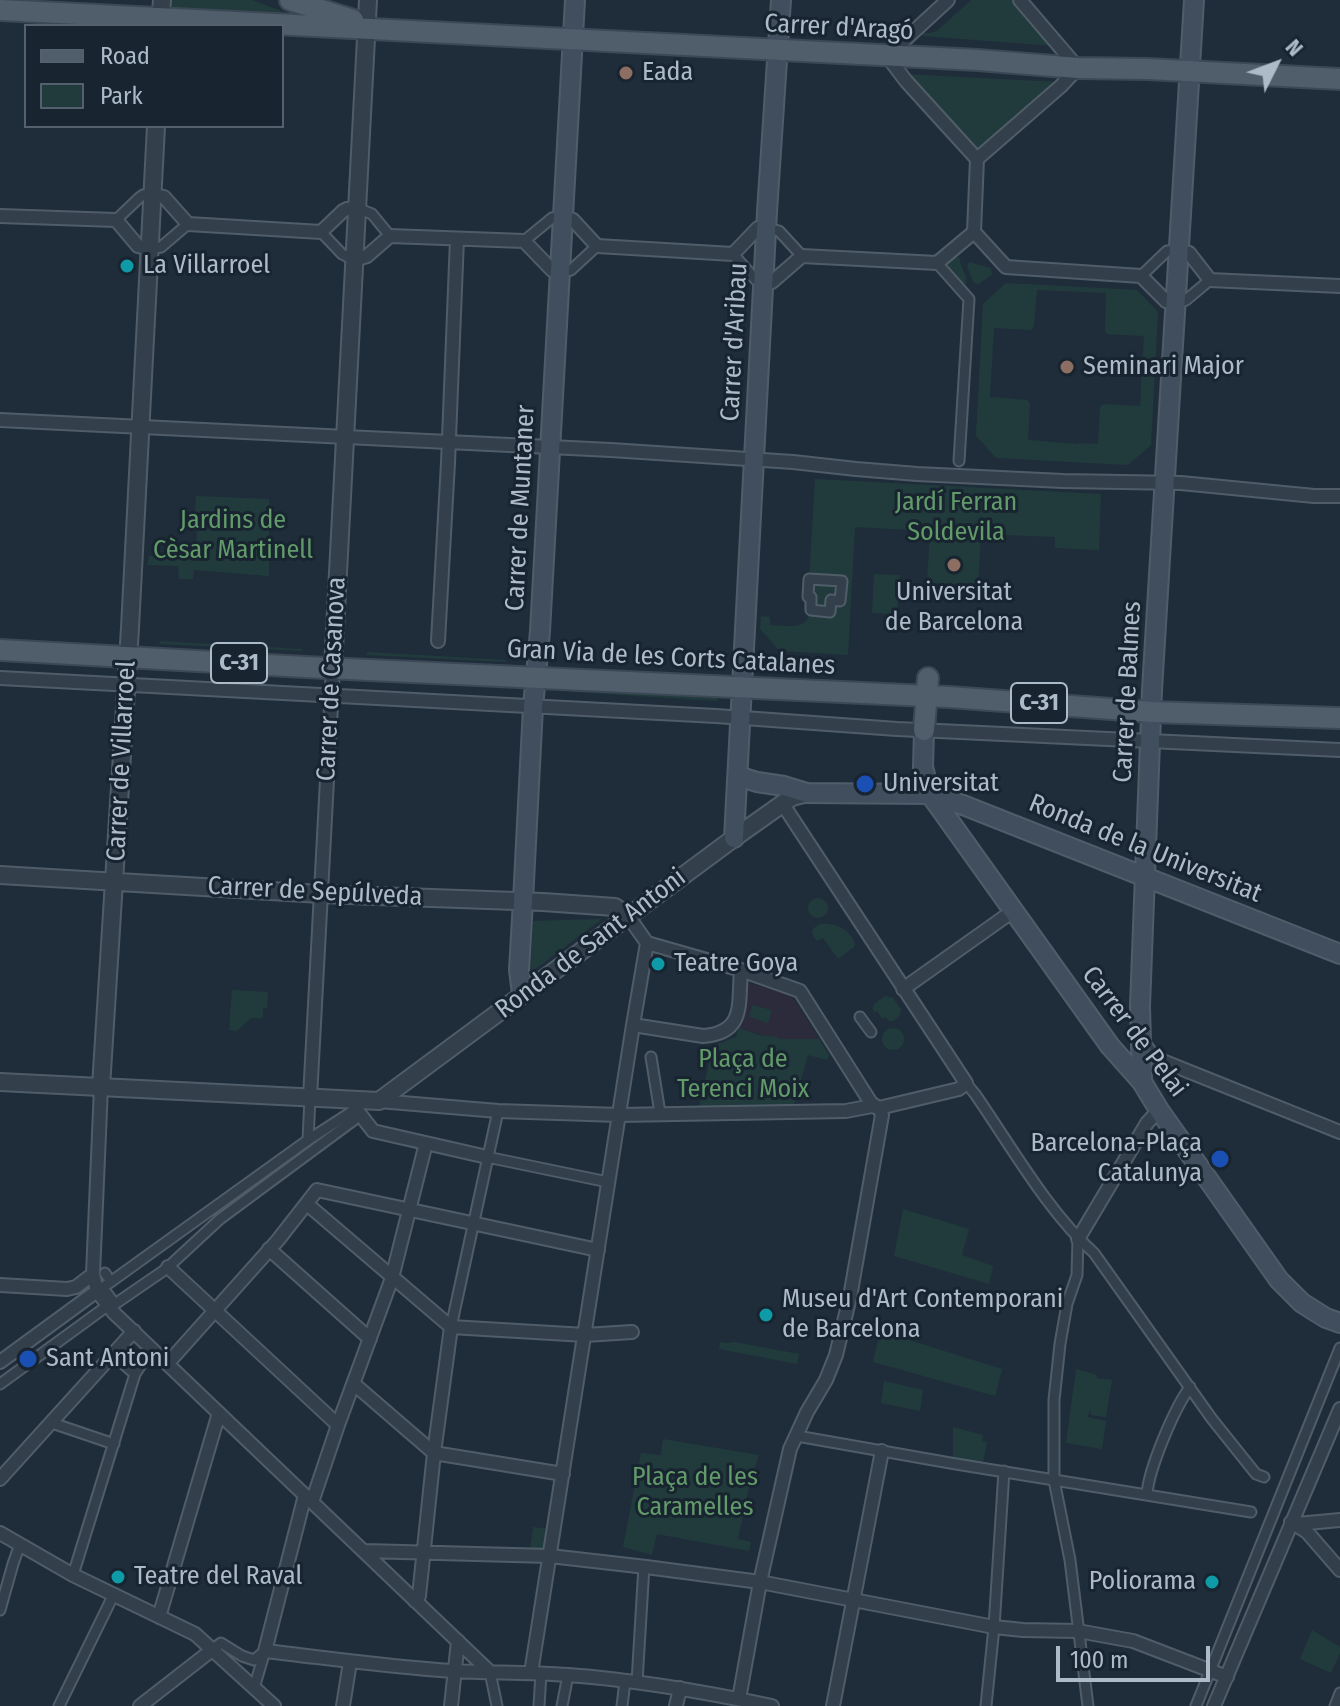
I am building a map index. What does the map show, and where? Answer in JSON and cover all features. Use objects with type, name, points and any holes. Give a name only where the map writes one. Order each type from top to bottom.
[{"type":"main road","points":[[290,0],[347,18],[367,28]]},
{"type":"main road","name":"Carrer de Muntaner","points":[[522,994],[519,970],[533,707],[540,631],[575,0]]},
{"type":"main road","name":"Carrer d'Aribau","points":[[734,838],[781,0]]},
{"type":"main road","name":"Carrer de Balmes","points":[[1142,1082],[1140,1038],[1145,878],[1166,482],[1171,303],[1179,250],[1194,0]]},
{"type":"main road","name":"Carrer d'Aragó","points":[[0,10],[161,15],[1078,68],[1340,79]]},
{"type":"main road","name":"Gran Via de les Corts Catalanes","points":[[0,650],[742,687],[927,687],[1152,712],[1340,718]]},
{"type":"main road","points":[[927,687],[923,767],[930,794]]},
{"type":"main road","name":"Ronda de la Universitat","points":[[738,776],[807,793],[930,794],[1340,954]]},
{"type":"main road","name":"Carrer de Pelai","points":[[930,794],[1116,1054],[1142,1082],[1279,1280],[1302,1303],[1340,1323]]},
{"type":"street","name":"Carrer de Casanova","points":[[310,1098],[345,438],[361,258],[352,208],[368,0]]},
{"type":"street","points":[[948,0],[887,56],[977,159],[974,232],[1006,267],[1141,276],[1171,303],[1186,300],[1207,276]]},
{"type":"street","points":[[977,159],[1078,68],[1020,0]]},
{"type":"street","name":"Carrer de Villarroel","points":[[101,1280],[101,1087],[129,657],[146,248],[158,196],[156,128]]},
{"type":"street","points":[[0,216],[116,220],[143,195],[158,196],[188,224],[321,232],[352,208],[372,214],[390,236]]},
{"type":"street","points":[[321,232],[342,254],[361,258],[390,236],[524,241],[552,218],[563,216],[573,220],[597,246],[733,254],[756,280],[765,282],[772,282],[802,256],[937,263],[974,232]]},
{"type":"street","points":[[116,220],[138,246],[146,248],[161,247],[188,224]]},
{"type":"street","points":[[733,254],[758,228],[767,228],[779,231],[802,256]]},
{"type":"street","points":[[438,641],[457,239]]},
{"type":"street","points":[[524,241],[552,270],[560,272],[571,270],[597,246]]},
{"type":"street","points":[[1141,276],[1167,251],[1179,250],[1189,253],[1207,276],[1340,286]]},
{"type":"street","points":[[937,263],[969,299],[959,461]]},
{"type":"street","points":[[0,420],[449,441],[754,460],[917,474],[1166,482],[1340,496]]},
{"type":"street","points":[[809,579],[842,581],[840,601],[831,600],[830,612],[811,610],[809,579]]},
{"type":"street","points":[[0,678],[1340,750]]},
{"type":"street","name":"Ronda de Sant Antoni","points":[[379,1101],[782,803],[807,793]]},
{"type":"street","points":[[782,803],[903,989],[1039,1187],[1078,1239],[1094,1253],[1212,1419],[1256,1474],[1264,1477]]},
{"type":"street","name":"Carrer de Sepúlveda","points":[[0,875],[615,907],[628,916]]},
{"type":"street","points":[[903,989],[1013,911]]},
{"type":"street","points":[[628,916],[647,943],[800,991],[871,1103],[879,1108],[882,1115],[850,1297],[835,1359],[790,1449],[760,1582],[739,1699]]},
{"type":"street","points":[[539,1706],[536,1673],[550,1556],[647,943]]},
{"type":"street","points":[[633,1025],[703,1036],[725,1031],[736,1019],[741,970]]},
{"type":"street","points":[[860,1017],[871,1032]]},
{"type":"street","points":[[1140,1038],[1153,1056],[1173,1066],[1340,1132]]},
{"type":"street","points":[[651,1057],[660,1113]]},
{"type":"street","points":[[0,1082],[310,1098],[354,1110],[373,1131],[608,1182]]},
{"type":"street","points":[[0,1362],[101,1280],[354,1110],[379,1101],[498,1111],[619,1115],[846,1111],[872,1106],[879,1108],[959,1089],[966,1083]]},
{"type":"street","points":[[308,1140],[310,1098]]},
{"type":"street","points":[[101,1280],[115,1304],[168,1267],[220,1219],[354,1110]]},
{"type":"street","points":[[1088,1706],[1070,1560],[1054,1480],[1054,1400],[1060,1344],[1067,1304],[1077,1275],[1078,1239],[1147,1123],[1159,1110]]},
{"type":"street","points":[[415,1601],[419,1596],[451,1327],[498,1111]]},
{"type":"street","points":[[254,1688],[270,1652],[308,1499],[392,1278],[426,1143]]},
{"type":"street","points":[[168,1363],[317,1190],[598,1250]]},
{"type":"street","points":[[307,1204],[451,1327],[585,1335],[632,1332]]},
{"type":"street","points":[[269,1249],[370,1339]]},
{"type":"street","points":[[168,1267],[338,1425]]},
{"type":"street","points":[[0,1285],[67,1289],[101,1280]]},
{"type":"street","points":[[101,1280],[114,1313],[490,1672],[497,1706]]},
{"type":"street","points":[[0,1384],[103,1309]]},
{"type":"street","points":[[0,1479],[134,1331]]},
{"type":"street","points":[[73,1575],[135,1374],[152,1348]]},
{"type":"street","points":[[1196,1706],[1340,1348]]},
{"type":"street","points":[[112,1354],[135,1374]]},
{"type":"street","points":[[354,1384],[434,1453],[563,1474]]},
{"type":"street","points":[[1147,1494],[1160,1450],[1180,1402],[1190,1387]]},
{"type":"street","points":[[1214,1706],[1298,1524],[1340,1409]]},
{"type":"street","points":[[159,1617],[219,1413]]},
{"type":"street","points":[[52,1423],[114,1444]]},
{"type":"street","points":[[797,1436],[1251,1512]]},
{"type":"street","points":[[833,1706],[882,1451]]},
{"type":"street","points":[[986,1706],[1004,1471]]},
{"type":"street","points":[[1298,1524],[1340,1520]]},
{"type":"street","points":[[1298,1524],[1340,1570]]},
{"type":"street","points":[[0,1533],[113,1596],[195,1634],[274,1706]]},
{"type":"street","points":[[0,1610],[20,1544]]},
{"type":"street","points":[[365,1551],[550,1556],[760,1582],[994,1627],[1078,1631],[1133,1641],[1227,1677]]},
{"type":"street","points":[[622,1706],[631,1682],[644,1566]]},
{"type":"street","points":[[59,1706],[113,1596]]},
{"type":"street","points":[[451,1706],[458,1641]]},
{"type":"street","points":[[140,1706],[221,1643],[254,1660],[270,1652],[454,1671],[568,1675],[680,1688],[772,1706]]},
{"type":"street","points":[[343,1706],[350,1662]]},
{"type":"street","points":[[562,1706],[568,1675]]},
{"type":"street","points":[[676,1706],[680,1688]]},
{"type":"street","points":[[1335,1706],[1340,1693]]},
{"type":"shaded area","points":[[747,982],[791,995],[819,1039],[778,1039],[739,1028],[743,986]]},
{"type":"green space","points":[[170,0],[252,0],[295,16],[170,9]]},
{"type":"green space","points":[[971,0],[1013,0],[1053,46],[923,36],[923,33],[937,31]]},
{"type":"green space","points":[[903,74],[1058,82],[985,148],[970,147]]},
{"type":"green space","points":[[954,255],[960,258],[966,284],[956,280],[949,271],[947,264]]},
{"type":"green space","points":[[969,262],[991,268],[992,275],[978,284],[974,283],[967,267]]},
{"type":"green space","points":[[1006,283],[1137,290],[1158,312],[1151,445],[1128,465],[996,458],[976,436],[983,304]],"holes":[[[1037,290],[1106,293],[1107,334],[1144,336],[1140,406],[1103,404],[1100,407],[1098,444],[1028,440],[1030,403],[1027,400],[990,397],[994,328],[1031,330]]]},
{"type":"green space","name":"Jardí Ferran Soldevila","points":[[815,479],[1101,494],[1099,550],[1055,548],[1055,537],[981,534],[978,586],[927,583],[930,531],[855,527],[848,655],[780,651],[760,629],[761,616],[770,617],[770,625],[788,626],[801,625],[808,617]]},
{"type":"green space","name":"Jardins de Cèsar Martinell","points":[[196,496],[269,499],[269,576],[194,570],[193,579],[179,579],[178,566],[147,565],[149,556],[200,558],[200,551],[196,549],[197,531],[194,531]]},
{"type":"green space","points":[[874,574],[900,575],[897,614],[872,613]]},
{"type":"green space","points":[[160,641],[302,649],[302,651],[159,644]]},
{"type":"green space","points":[[367,652],[506,660],[367,655]]},
{"type":"green space","points":[[571,692],[717,698],[717,701]]},
{"type":"green space","points":[[818,898],[825,901],[828,908],[825,915],[818,918],[811,915],[808,908],[811,901]]},
{"type":"green space","points":[[601,919],[598,922],[530,973],[533,921]]},
{"type":"green space","points":[[819,924],[842,928],[854,940],[855,946],[838,959],[823,938],[817,941],[812,934]]},
{"type":"green space","points":[[232,990],[268,992],[263,1018],[251,1018],[237,1031],[229,1030]]},
{"type":"green space","points":[[885,996],[893,998],[901,1009],[894,1021],[885,1017],[882,1019],[877,1011],[874,1013],[874,1004]]},
{"type":"green space","points":[[752,1005],[772,1010],[768,1023],[749,1017]]},
{"type":"green space","name":"Plaça de Terenci Moix","points":[[739,1028],[778,1039],[819,1039],[829,1055],[827,1060],[808,1055],[793,1108],[698,1111],[713,1046],[736,1037]]},
{"type":"green space","points":[[893,1028],[901,1031],[904,1039],[901,1047],[893,1050],[885,1047],[882,1039],[885,1031]]},
{"type":"green space","points":[[903,1209],[969,1229],[962,1255],[993,1266],[989,1284],[894,1256]]},
{"type":"green space","points":[[880,1331],[1002,1369],[995,1396],[873,1362]]},
{"type":"green space","points":[[720,1342],[799,1354],[797,1364],[719,1349]]},
{"type":"green space","points":[[1076,1369],[1097,1375],[1097,1378],[1112,1380],[1106,1417],[1091,1415],[1091,1410],[1087,1417],[1106,1421],[1102,1449],[1066,1443]]},
{"type":"green space","points":[[884,1381],[923,1390],[920,1411],[881,1403]]},
{"type":"green space","points":[[953,1427],[983,1435],[982,1441],[987,1442],[983,1463],[953,1458]]},
{"type":"green space","name":"Plaça de les Caramelles","points":[[663,1439],[759,1455],[738,1539],[751,1542],[749,1551],[657,1534],[652,1555],[623,1547],[641,1453],[661,1455]]},
{"type":"green space","points":[[533,1527],[548,1529],[546,1552],[530,1550]]},
{"type":"green space","points":[[1312,1630],[1340,1647],[1331,1673],[1300,1659]]},
{"type":"place","name":"Eada","points":[[626,73]]},
{"type":"place","name":"La Villarroel","points":[[127,266]]},
{"type":"place","name":"Seminari Major","points":[[1067,367]]},
{"type":"place","name":"Universitat de Barcelona","points":[[954,565]]},
{"type":"place","name":"Universitat","points":[[865,784]]},
{"type":"place","name":"Teatre Goya","points":[[658,964]]},
{"type":"place","name":"Barcelona-Plaça Catalunya","points":[[1220,1159]]},
{"type":"place","name":"Museu d'Art Contemporani de Barcelona","points":[[766,1315]]},
{"type":"place","name":"Sant Antoni","points":[[28,1359]]},
{"type":"place","name":"Teatre del Raval","points":[[118,1577]]},
{"type":"place","name":"Poliorama","points":[[1212,1582]]}]
